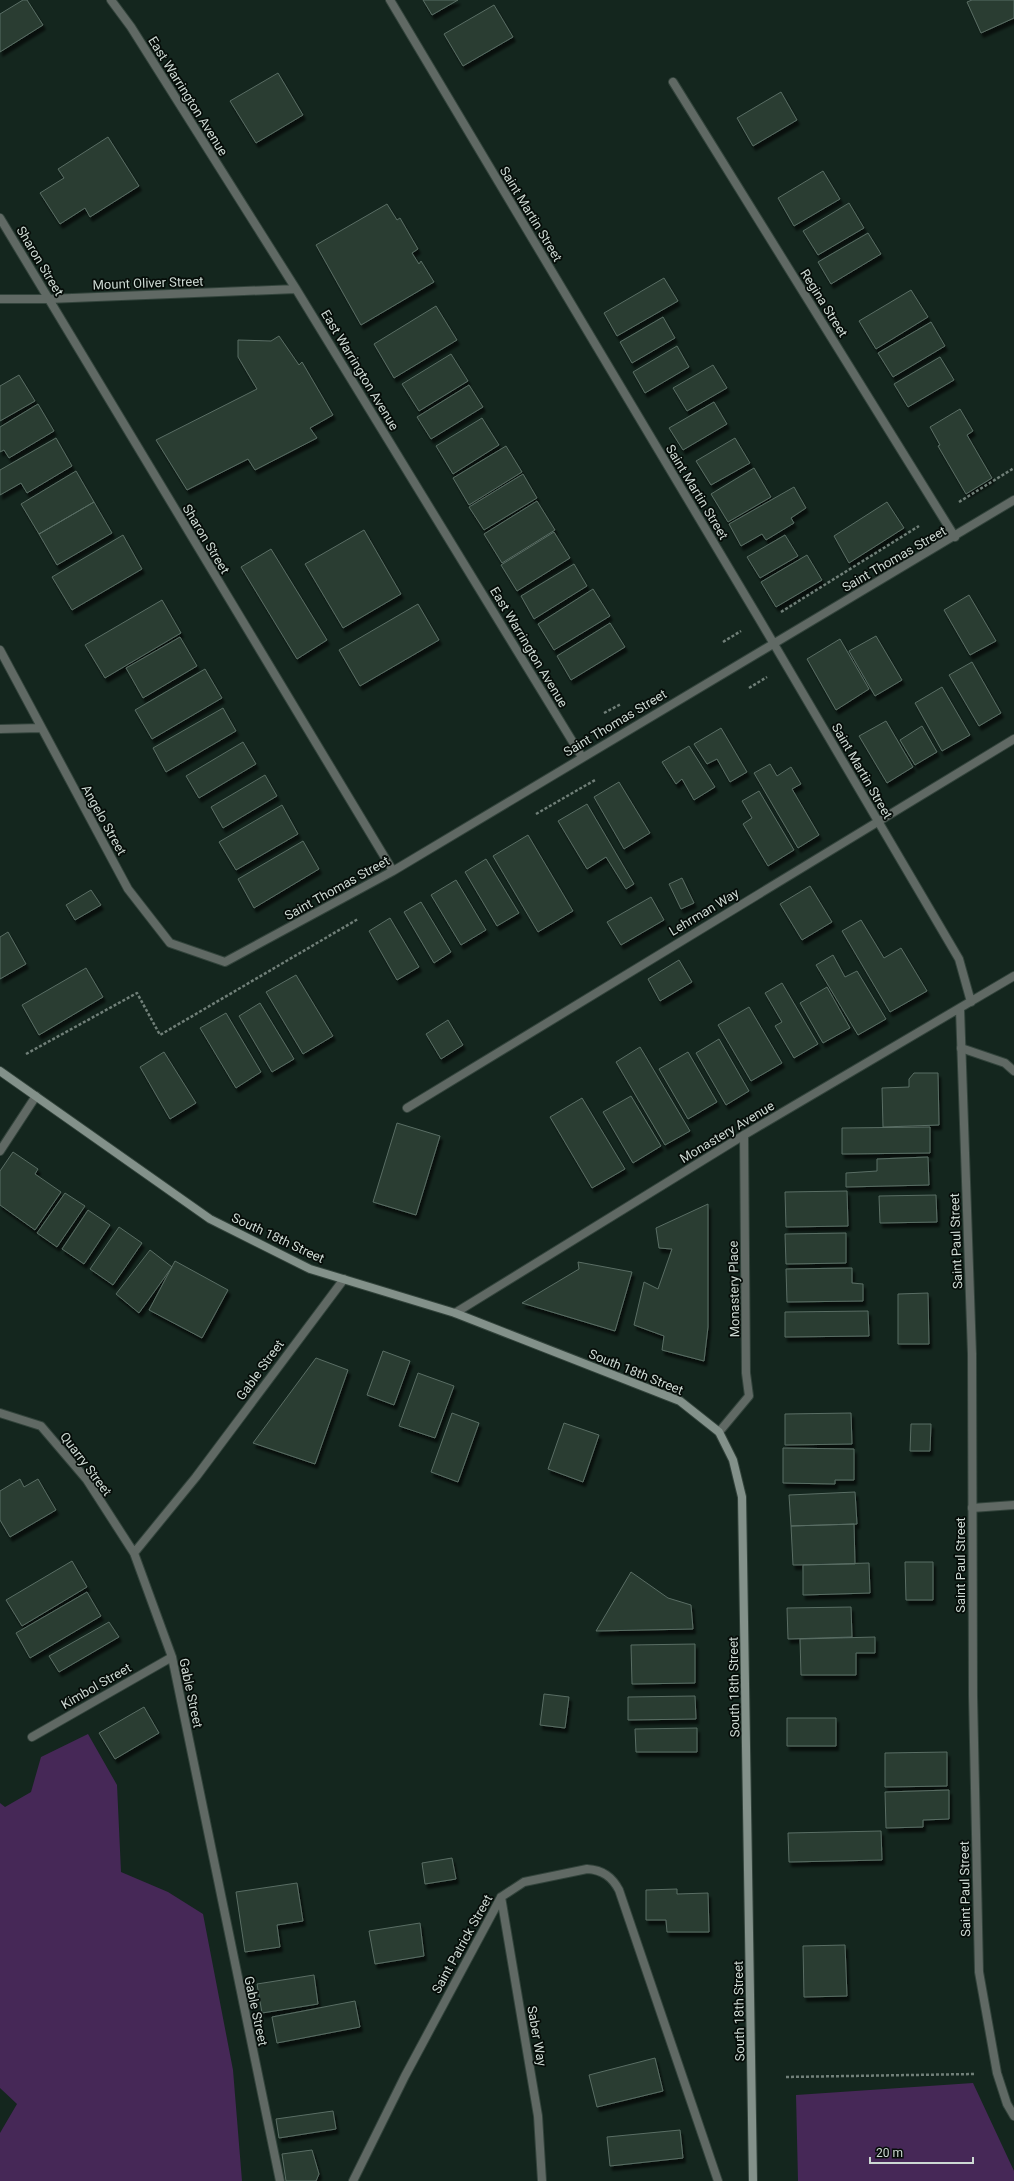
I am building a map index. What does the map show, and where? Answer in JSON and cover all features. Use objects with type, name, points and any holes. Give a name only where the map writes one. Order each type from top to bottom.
[{"type":"main road","name":"South 18th Street","points":[[0,1071],[210,1219],[310,1269],[456,1313],[680,1401],[719,1432],[733,1460],[742,1497],[753,2181]]},
{"type":"street","name":"East Warrington Avenue","points":[[111,0],[135,34],[296,289],[582,757]]},
{"type":"street","name":"Saint Martin Street","points":[[390,0],[773,643],[959,959],[971,1002]]},
{"type":"street","name":"Regina Street","points":[[673,82],[955,537]]},
{"type":"street","name":"Sharon Street","points":[[0,218],[392,871]]},
{"type":"street","name":"Mount Oliver Street","points":[[0,299],[48,299],[296,289]]},
{"type":"street","name":"Saint Thomas Street","points":[[225,962],[392,871],[773,643],[955,537],[1014,500]]},
{"type":"street","name":"Angelo Street","points":[[0,650],[40,728],[132,895],[170,943],[225,962]]},
{"type":"street","points":[[0,729],[40,728]]},
{"type":"street","name":"Lehrman Way","points":[[407,1108],[1014,739]]},
{"type":"street","name":"Monastery Avenue","points":[[456,1313],[744,1135],[1014,976]]},
{"type":"street","name":"Saint Paul Street","points":[[960,1009],[972,1354],[973,1696],[979,1972],[996,2073],[1007,2104],[1014,2116]]},
{"type":"street","points":[[961,1048],[1005,1063],[1014,1071]]},
{"type":"street","points":[[0,1151],[36,1096]]},
{"type":"street","name":"Monastery Place","points":[[719,1432],[748,1396],[746,1373],[744,1135]]},
{"type":"street","name":"Gable Street","points":[[280,2181],[172,1657],[134,1554],[196,1478],[344,1278]]},
{"type":"street","name":"Quarry Street","points":[[0,1413],[41,1426],[87,1480],[134,1554]]},
{"type":"street","points":[[972,1508],[1014,1505]]},
{"type":"street","name":"Kimbol Street","points":[[32,1737],[172,1657]]},
{"type":"street","name":"Saint Patrick Street","points":[[354,2181],[405,2076],[501,1897],[524,1882],[588,1869],[598,1870],[614,1881],[619,1890],[718,2181]]},
{"type":"street","name":"Saber Way","points":[[501,1897],[538,2116],[542,2181]]},
{"type":"path","points":[[953,506],[1014,468]]},
{"type":"path","points":[[779,614],[782,610],[919,526]]},
{"type":"path","points":[[723,642],[743,630]]},
{"type":"path","points":[[749,688],[769,676]]},
{"type":"path","points":[[604,713],[621,704]]},
{"type":"path","points":[[535,815],[595,780]]},
{"type":"path","points":[[26,1054],[137,993],[160,1035],[358,919]]},
{"type":"path","points":[[786,2077],[996,2073]]},
{"type":"shaded area","points":[[88,1734],[117,1785],[121,1872],[168,1892],[203,1914],[233,2070],[242,2181],[0,2181],[0,2133],[17,2104],[0,2088],[0,1803],[5,1807],[31,1792],[41,1757]]},
{"type":"shaded area","points":[[973,2083],[1014,2171],[1014,2181],[798,2181],[796,2095]]},
{"type":"building","points":[[23,0],[27,0],[43,25],[0,52],[0,14]]},
{"type":"building","points":[[423,0],[458,0],[432,15]]},
{"type":"building","points":[[972,0],[1014,0],[1014,18],[981,33],[967,2]]},
{"type":"building","points":[[494,5],[513,37],[463,66],[444,34]]},
{"type":"building","points":[[278,73],[303,115],[256,143],[230,101]]},
{"type":"building","points":[[781,92],[797,120],[753,146],[737,118]]},
{"type":"building","points":[[108,137],[139,186],[90,217],[85,208],[60,224],[40,193],[64,178],[58,169]]},
{"type":"building","points":[[823,171],[840,199],[794,226],[778,198]]},
{"type":"building","points":[[849,203],[864,228],[818,255],[803,231]]},
{"type":"building","points":[[387,204],[397,220],[400,218],[418,249],[412,253],[419,264],[421,261],[434,282],[361,325],[316,245]]},
{"type":"building","points":[[868,233],[881,254],[831,284],[818,262]]},
{"type":"building","points":[[664,278],[678,301],[617,336],[604,313]]},
{"type":"building","points":[[911,290],[928,317],[876,349],[859,321]]},
{"type":"building","points":[[436,306],[457,340],[394,378],[374,344]]},
{"type":"building","points":[[663,317],[675,338],[632,363],[620,342]]},
{"type":"building","points":[[931,322],[945,346],[893,377],[878,353]]},
{"type":"building","points":[[279,336],[299,365],[302,362],[333,415],[310,428],[317,438],[255,470],[248,459],[187,490],[156,440],[257,389],[238,357],[238,340],[271,341]]},
{"type":"building","points":[[677,346],[689,367],[645,393],[633,372]]},
{"type":"building","points":[[451,354],[468,381],[419,411],[402,384]]},
{"type":"building","points":[[940,357],[954,380],[908,407],[894,384]]},
{"type":"building","points":[[713,365],[727,388],[687,411],[673,388]]},
{"type":"building","points":[[19,375],[35,401],[0,421],[0,386]]},
{"type":"building","points":[[469,385],[483,407],[431,439],[417,417]]},
{"type":"building","points":[[714,402],[727,424],[683,450],[669,428]]},
{"type":"building","points":[[38,404],[54,431],[9,458],[4,450],[0,452],[0,427]]},
{"type":"building","points":[[960,409],[973,431],[967,435],[992,478],[966,494],[938,446],[940,445],[930,427]]},
{"type":"building","points":[[482,418],[499,445],[453,474],[436,446]]},
{"type":"building","points":[[56,438],[72,466],[27,493],[21,483],[0,495],[0,470]]},
{"type":"building","points":[[735,438],[750,463],[711,485],[696,461]]},
{"type":"building","points":[[506,446],[522,472],[469,505],[453,478]]},
{"type":"building","points":[[754,468],[771,497],[728,522],[711,494]]},
{"type":"building","points":[[76,471],[94,502],[39,534],[21,504]]},
{"type":"building","points":[[523,474],[537,498],[484,530],[469,507]]},
{"type":"building","points":[[794,487],[806,508],[791,518],[794,523],[766,540],[762,534],[741,546],[729,524]]},
{"type":"building","points":[[537,501],[555,530],[502,563],[484,534]]},
{"type":"building","points":[[94,502],[112,533],[57,565],[39,534]]},
{"type":"building","points":[[887,502],[904,528],[849,563],[834,536]]},
{"type":"building","points":[[364,530],[401,594],[343,628],[305,564]]},
{"type":"building","points":[[554,532],[570,558],[517,591],[501,565]]},
{"type":"building","points":[[123,535],[142,569],[72,610],[52,577]]},
{"type":"building","points":[[785,535],[798,556],[760,578],[747,557]]},
{"type":"building","points":[[271,549],[327,640],[297,659],[241,567]]},
{"type":"building","points":[[807,555],[822,580],[776,607],[761,582]]},
{"type":"building","points":[[574,564],[587,586],[534,619],[521,596]]},
{"type":"building","points":[[593,589],[610,616],[554,650],[538,624]]},
{"type":"building","points":[[969,595],[996,641],[970,655],[944,610]]},
{"type":"building","points":[[162,600],[181,633],[105,678],[85,645]]},
{"type":"building","points":[[418,604],[439,640],[360,686],[339,650]]},
{"type":"building","points":[[610,623],[625,647],[571,680],[557,656]]},
{"type":"building","points":[[876,636],[902,680],[875,696],[849,651]]},
{"type":"building","points":[[180,637],[197,666],[143,698],[126,668]]},
{"type":"building","points":[[840,639],[869,689],[836,710],[807,659]]},
{"type":"building","points":[[972,662],[1001,713],[979,726],[949,675]]},
{"type":"building","points":[[205,669],[222,698],[152,739],[135,710]]},
{"type":"building","points":[[942,687],[970,735],[942,751],[915,703]]},
{"type":"building","points":[[223,708],[236,731],[166,772],[153,748]]},
{"type":"building","points":[[886,721],[913,767],[887,783],[859,736]]},
{"type":"building","points":[[922,726],[937,752],[915,765],[900,740]]},
{"type":"building","points":[[721,728],[747,772],[730,782],[717,759],[707,764],[694,744]]},
{"type":"building","points":[[243,742],[256,764],[199,798],[186,776]]},
{"type":"building","points":[[689,746],[715,787],[694,800],[682,779],[676,784],[662,762]]},
{"type":"building","points":[[770,764],[777,776],[791,767],[801,784],[792,789],[819,835],[798,848],[754,773]]},
{"type":"building","points":[[265,775],[277,796],[223,828],[211,807]]},
{"type":"building","points":[[619,782],[650,833],[624,849],[594,797]]},
{"type":"building","points":[[759,791],[794,850],[768,866],[743,824],[752,818],[742,801]]},
{"type":"building","points":[[587,804],[634,884],[626,889],[606,857],[587,869],[558,821]]},
{"type":"building","points":[[282,805],[298,834],[236,870],[219,842]]},
{"type":"building","points":[[528,835],[573,911],[538,932],[493,856]]},
{"type":"building","points":[[303,841],[319,869],[254,908],[238,879]]},
{"type":"building","points":[[486,859],[519,913],[497,926],[465,872]]},
{"type":"building","points":[[682,878],[694,903],[681,909],[669,884]]},
{"type":"building","points":[[456,880],[486,930],[461,945],[431,895]]},
{"type":"building","points":[[810,886],[832,922],[802,940],[780,904]]},
{"type":"building","points":[[91,890],[101,905],[75,920],[66,905]]},
{"type":"building","points":[[651,897],[664,920],[621,945],[607,922]]},
{"type":"building","points":[[421,902],[451,952],[434,963],[404,912]]},
{"type":"building","points":[[390,918],[419,967],[397,980],[369,931]]},
{"type":"building","points":[[861,920],[884,958],[901,948],[927,991],[890,1012],[842,931]]},
{"type":"building","points":[[8,932],[26,964],[0,979],[0,937]]},
{"type":"building","points":[[833,955],[845,977],[857,971],[886,1019],[858,1035],[816,965]]},
{"type":"building","points":[[679,960],[692,982],[660,1001],[648,979]]},
{"type":"building","points":[[86,968],[103,997],[39,1035],[22,1005]]},
{"type":"building","points":[[296,975],[333,1036],[303,1054],[266,992]]},
{"type":"building","points":[[782,983],[818,1044],[794,1058],[775,1026],[782,1022],[765,993]]},
{"type":"building","points":[[827,987],[850,1028],[823,1043],[800,1003]]},
{"type":"building","points":[[260,1003],[294,1059],[272,1072],[239,1016]]},
{"type":"building","points":[[749,1007],[782,1063],[751,1081],[718,1025]]},
{"type":"building","points":[[226,1013],[261,1072],[236,1088],[200,1028]]},
{"type":"building","points":[[448,1020],[463,1045],[441,1059],[426,1034]]},
{"type":"building","points":[[719,1039],[749,1091],[726,1105],[696,1053]]},
{"type":"building","points":[[640,1047],[690,1131],[665,1145],[616,1062]]},
{"type":"building","points":[[164,1052],[196,1103],[170,1119],[140,1067]]},
{"type":"building","points":[[688,1052],[717,1102],[688,1119],[659,1069]]},
{"type":"building","points":[[914,1073],[938,1073],[939,1125],[883,1127],[882,1088],[909,1087],[909,1079]]},
{"type":"building","points":[[631,1096],[661,1146],[633,1163],[603,1112]]},
{"type":"building","points":[[582,1098],[625,1169],[592,1188],[550,1117]]},
{"type":"building","points":[[397,1123],[440,1136],[416,1215],[373,1202]]},
{"type":"building","points":[[930,1127],[930,1153],[842,1154],[842,1128]]},
{"type":"building","points":[[13,1152],[38,1169],[35,1174],[61,1192],[35,1230],[0,1205],[0,1171]]},
{"type":"building","points":[[928,1157],[929,1185],[846,1187],[846,1173],[877,1171],[877,1159]]},
{"type":"building","points":[[847,1191],[848,1226],[786,1227],[785,1192]]},
{"type":"building","points":[[65,1193],[85,1206],[57,1247],[37,1233]]},
{"type":"building","points":[[936,1195],[937,1222],[880,1223],[879,1196]]},
{"type":"building","points":[[708,1204],[708,1327],[704,1361],[662,1350],[664,1336],[634,1325],[644,1282],[658,1289],[672,1249],[659,1248],[656,1228]]},
{"type":"building","points":[[88,1210],[110,1225],[84,1264],[62,1249]]},
{"type":"building","points":[[119,1227],[142,1243],[113,1285],[90,1269]]},
{"type":"building","points":[[846,1233],[846,1263],[786,1264],[785,1234]]},
{"type":"building","points":[[150,1250],[172,1267],[139,1313],[116,1294]]},
{"type":"building","points":[[175,1261],[228,1290],[202,1338],[149,1310]]},
{"type":"building","points":[[578,1262],[632,1272],[615,1331],[522,1303],[579,1269]]},
{"type":"building","points":[[852,1268],[852,1283],[863,1284],[863,1301],[787,1302],[786,1269]]},
{"type":"building","points":[[928,1293],[929,1344],[898,1344],[898,1294]]},
{"type":"building","points":[[868,1311],[869,1336],[785,1337],[785,1312]]},
{"type":"building","points":[[383,1351],[410,1361],[394,1405],[367,1395]]},
{"type":"building","points":[[316,1358],[348,1370],[315,1464],[253,1443]]},
{"type":"building","points":[[418,1373],[454,1386],[435,1438],[399,1426]]},
{"type":"building","points":[[452,1413],[479,1423],[458,1482],[431,1472]]},
{"type":"building","points":[[851,1413],[852,1444],[785,1445],[785,1414]]},
{"type":"building","points":[[564,1423],[599,1435],[583,1482],[548,1469]]},
{"type":"building","points":[[911,1424],[931,1424],[930,1451],[910,1451]]},
{"type":"building","points":[[783,1448],[854,1449],[854,1480],[835,1480],[835,1484],[783,1483]]},
{"type":"building","points":[[20,1479],[24,1487],[38,1479],[56,1510],[10,1537],[0,1520],[0,1491]]},
{"type":"building","points":[[855,1492],[857,1524],[791,1526],[789,1495]]},
{"type":"building","points":[[854,1524],[855,1564],[793,1565],[791,1526]]},
{"type":"building","points":[[72,1561],[87,1587],[22,1626],[6,1600]]},
{"type":"building","points":[[905,1562],[933,1562],[933,1600],[906,1600]]},
{"type":"building","points":[[869,1563],[870,1593],[803,1595],[803,1565]]},
{"type":"building","points":[[631,1572],[668,1598],[691,1605],[693,1629],[596,1631]]},
{"type":"building","points":[[87,1592],[101,1616],[30,1658],[16,1633]]},
{"type":"building","points":[[851,1607],[852,1637],[788,1639],[787,1608]]},
{"type":"building","points":[[109,1622],[119,1637],[59,1672],[49,1656]]},
{"type":"building","points":[[875,1637],[875,1653],[856,1653],[856,1675],[801,1675],[800,1639]]},
{"type":"building","points":[[695,1644],[695,1683],[632,1684],[631,1645]]},
{"type":"building","points":[[544,1694],[569,1697],[565,1728],[540,1725]]},
{"type":"building","points":[[695,1696],[696,1719],[628,1720],[628,1697]]},
{"type":"building","points":[[144,1707],[159,1733],[115,1759],[99,1733]]},
{"type":"building","points":[[787,1718],[836,1718],[836,1746],[787,1746]]},
{"type":"building","points":[[697,1728],[697,1752],[636,1752],[635,1729]]},
{"type":"building","points":[[947,1752],[947,1786],[885,1787],[885,1753]]},
{"type":"building","points":[[949,1790],[949,1819],[923,1820],[923,1827],[886,1828],[885,1792]]},
{"type":"building","points":[[881,1831],[882,1860],[789,1862],[788,1833]]},
{"type":"building","points":[[452,1858],[456,1879],[425,1884],[422,1863]]},
{"type":"building","points":[[297,1883],[303,1921],[277,1925],[280,1947],[245,1952],[236,1892]]},
{"type":"building","points":[[677,1889],[677,1894],[708,1893],[709,1932],[667,1932],[666,1920],[646,1920],[646,1890]]},
{"type":"building","points":[[420,1923],[424,1956],[375,1964],[369,1931]]},
{"type":"building","points":[[845,1945],[847,1996],[804,1997],[803,1946]]},
{"type":"building","points":[[314,1975],[318,2004],[262,2013],[257,1984]]},
{"type":"building","points":[[355,2001],[360,2027],[277,2043],[272,2017]]},
{"type":"building","points":[[655,2058],[663,2091],[597,2107],[589,2075]]},
{"type":"building","points":[[333,2111],[336,2129],[279,2138],[276,2119]]},
{"type":"building","points":[[680,2130],[683,2158],[610,2166],[607,2137]]},
{"type":"building","points":[[312,2150],[319,2174],[316,2181],[286,2181],[282,2154]]}]
